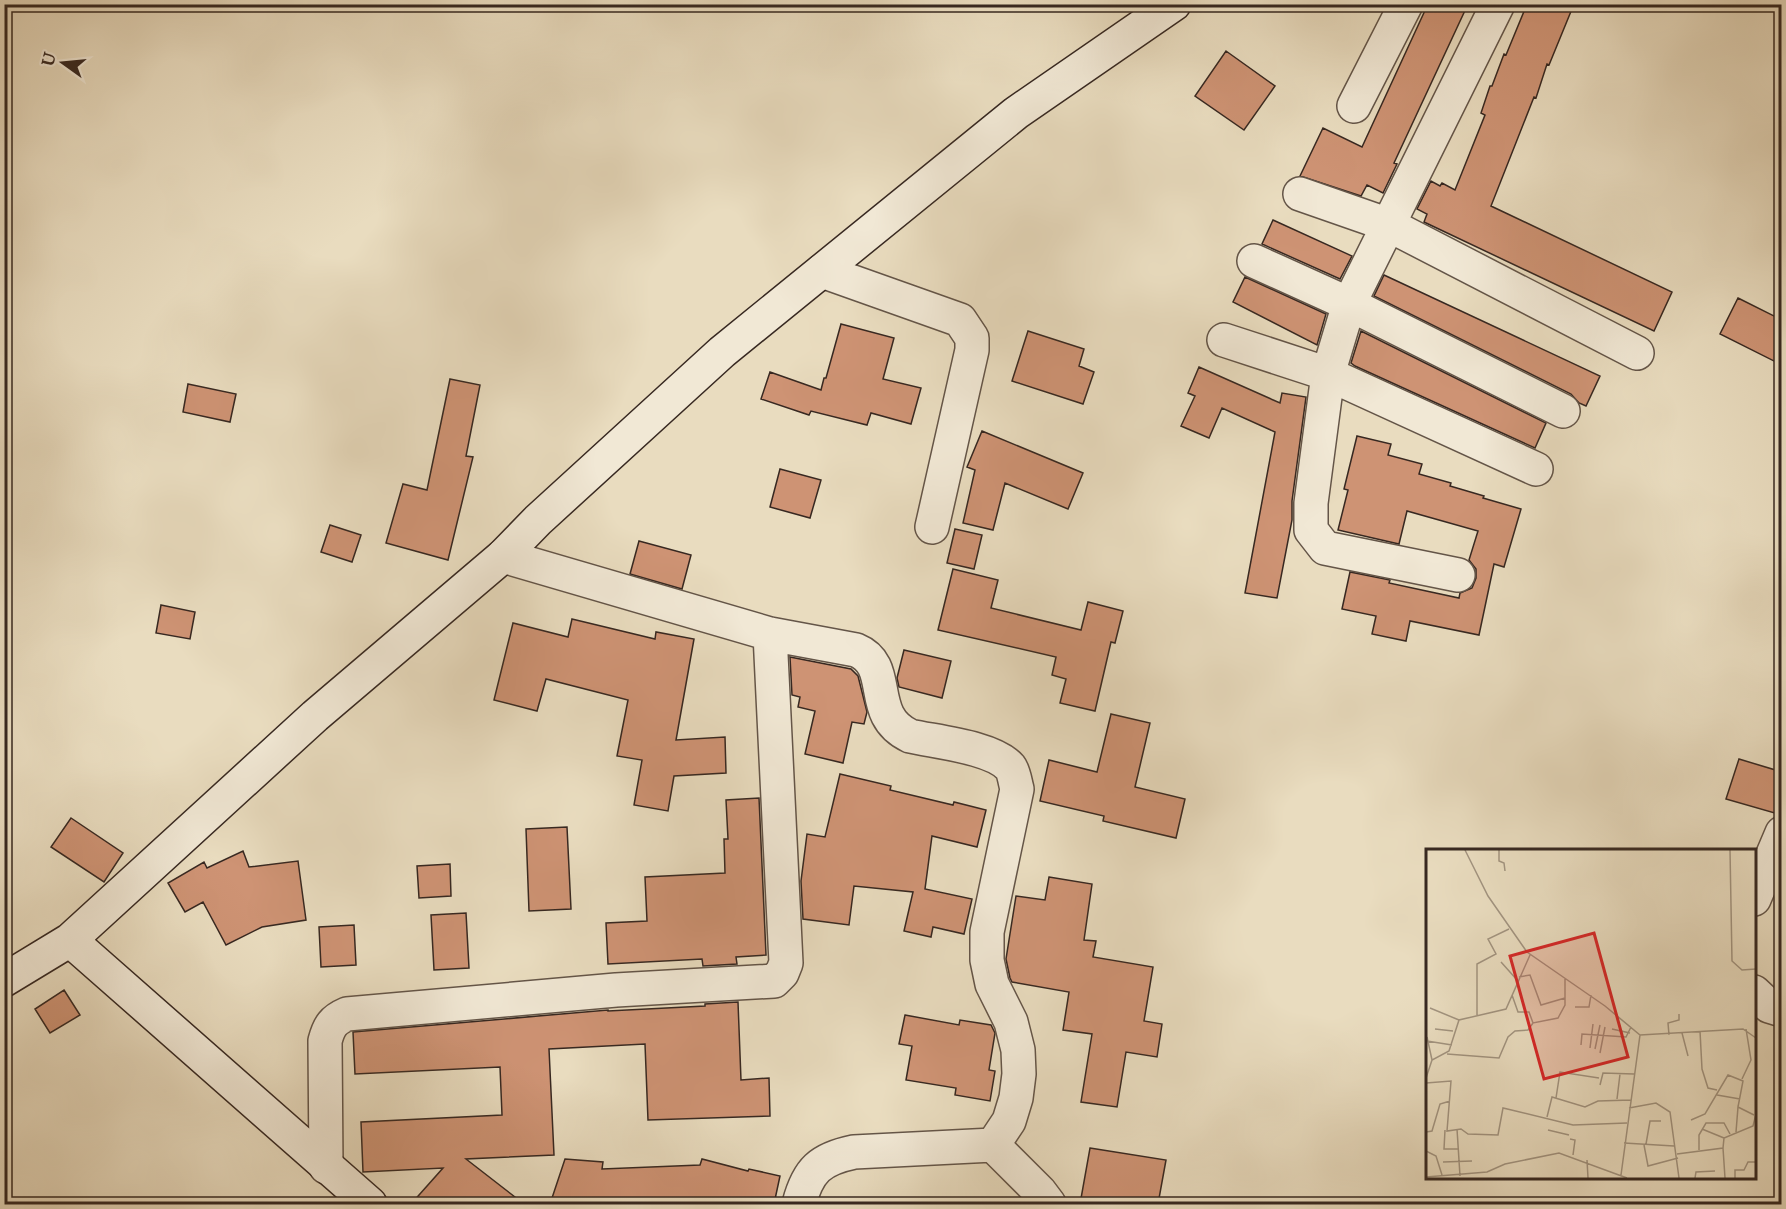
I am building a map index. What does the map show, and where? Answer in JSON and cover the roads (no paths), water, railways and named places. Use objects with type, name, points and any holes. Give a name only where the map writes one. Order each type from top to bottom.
[{"type":"street","points":[[4,981],[70,940],[315,716],[502,556],[538,520],[722,352],[1016,113],[1174,4]]},
{"type":"street","points":[[1354,106],[1406,4]]},
{"type":"street","points":[[1458,575],[1325,548],[1311,530],[1311,503],[1328,374],[1349,304],[1498,4]]},
{"type":"street","points":[[1300,194],[1389,225],[1637,353]]},
{"type":"street","points":[[1254,261],[1349,304],[1563,411]]},
{"type":"street","points":[[822,271],[960,320],[972,338],[972,350],[932,527]]},
{"type":"street","points":[[1224,340],[1328,374],[1536,469]]},
{"type":"street","points":[[502,556],[770,634],[866,654],[874,663],[887,716],[900,731],[910,736],[983,751],[998,757],[1012,768],[1017,789],[987,932],[987,960],[992,984],[1011,1022],[1018,1050],[1019,1074],[1016,1098],[1009,1121],[993,1145]]},
{"type":"street","points":[[326,1167],[325,1041],[328,1029],[335,1019],[347,1014],[616,990],[774,981],[782,973],[786,963],[770,634]]},
{"type":"street","points":[[1756,897],[1782,833]]},
{"type":"street","points":[[70,940],[367,1204]]},
{"type":"street","points":[[1756,993],[1769,1006],[1782,1010]]},
{"type":"street","points":[[799,1204],[809,1178],[821,1163],[835,1156],[854,1152],[993,1145],[1049,1204]]}]
